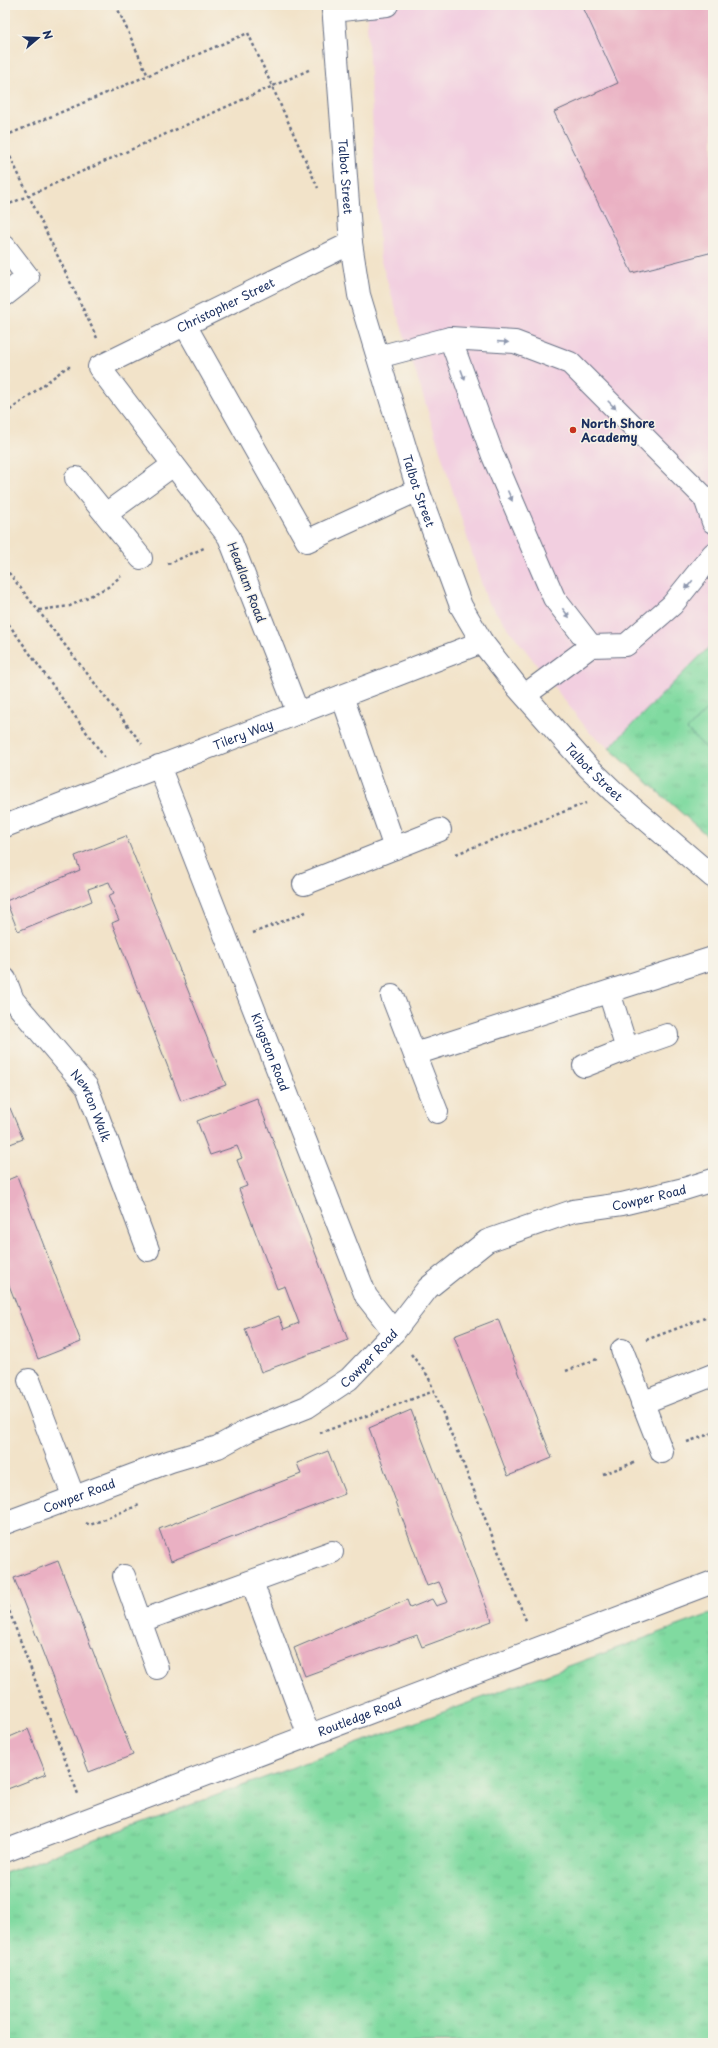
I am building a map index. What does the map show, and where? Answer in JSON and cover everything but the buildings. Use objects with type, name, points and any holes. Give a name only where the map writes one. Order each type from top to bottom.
[{"type":"street","points":[[333,8],[387,5]]},
{"type":"street","name":"Talbot Street","points":[[333,8],[338,57],[343,151],[351,243],[359,295],[418,490],[461,606],[482,642],[525,695],[588,767],[614,792],[713,877]]},
{"type":"street","name":"Christopher Street","points":[[104,365],[351,243]]},
{"type":"street","points":[[5,247],[28,277],[5,295]]},
{"type":"street","points":[[185,325],[306,541],[418,490]]},
{"type":"street","points":[[378,357],[450,338],[515,342],[570,363],[705,498],[713,522]]},
{"type":"street","points":[[450,338],[493,456],[554,598],[591,646]]},
{"type":"street","name":"Headlam Road","points":[[104,365],[173,465],[229,537],[298,713]]},
{"type":"street","points":[[106,514],[173,465]]},
{"type":"street","points":[[76,478],[140,558]]},
{"type":"street","points":[[525,695],[591,646],[626,645],[672,605],[713,554]]},
{"type":"street","name":"Tilery Way","points":[[5,826],[482,642]]},
{"type":"street","points":[[342,696],[395,848]]},
{"type":"street","name":"Kingston Road","points":[[159,766],[366,1296],[394,1332]]},
{"type":"street","points":[[304,884],[440,830]]},
{"type":"street","points":[[415,1054],[713,958]]},
{"type":"street","name":"Newton Walk","points":[[5,979],[13,1000],[87,1087],[148,1250]]},
{"type":"street","points":[[609,992],[627,1049]]},
{"type":"street","points":[[392,996],[437,1112]]},
{"type":"street","points":[[584,1066],[627,1049],[667,1036]]},
{"type":"street","name":"Cowper Road","points":[[5,1523],[171,1461],[218,1447],[249,1430],[308,1407],[349,1379],[394,1332],[428,1288],[487,1241],[573,1211],[622,1204],[684,1189],[713,1180]]},
{"type":"street","points":[[622,1350],[662,1452]]},
{"type":"street","points":[[642,1403],[713,1375]]},
{"type":"street","points":[[29,1380],[74,1498]]},
{"type":"street","points":[[142,1621],[332,1552]]},
{"type":"street","points":[[124,1576],[142,1621],[157,1668]]},
{"type":"street","points":[[252,1582],[309,1736]]},
{"type":"street","name":"Routledge Road","points":[[5,1851],[713,1582]]},
{"type":"path","points":[[116,5],[148,76]]},
{"type":"path","points":[[5,136],[248,33],[320,192]]},
{"type":"path","points":[[5,206],[338,57]]},
{"type":"path","points":[[5,146],[104,365],[67,367],[5,414]]},
{"type":"path","points":[[5,568],[159,766]]},
{"type":"path","points":[[5,619],[122,781]]},
{"type":"path","points":[[394,1332],[428,1376],[538,1649]]},
{"type":"path","points":[[5,1600],[88,1820]]},
{"type":"shaded area","name":"North Shore Academy","points":[[366,5],[713,5],[713,643],[609,748],[590,733],[487,601],[380,258]]},
{"type":"green space","points":[[713,643],[713,841],[609,748]]},
{"type":"green space","points":[[713,703],[713,754],[687,730]]},
{"type":"green space","points":[[713,1613],[713,2043],[5,2043],[5,1873]]},
{"type":"place","name":"North Shore Academy","points":[[573,430]]}]
